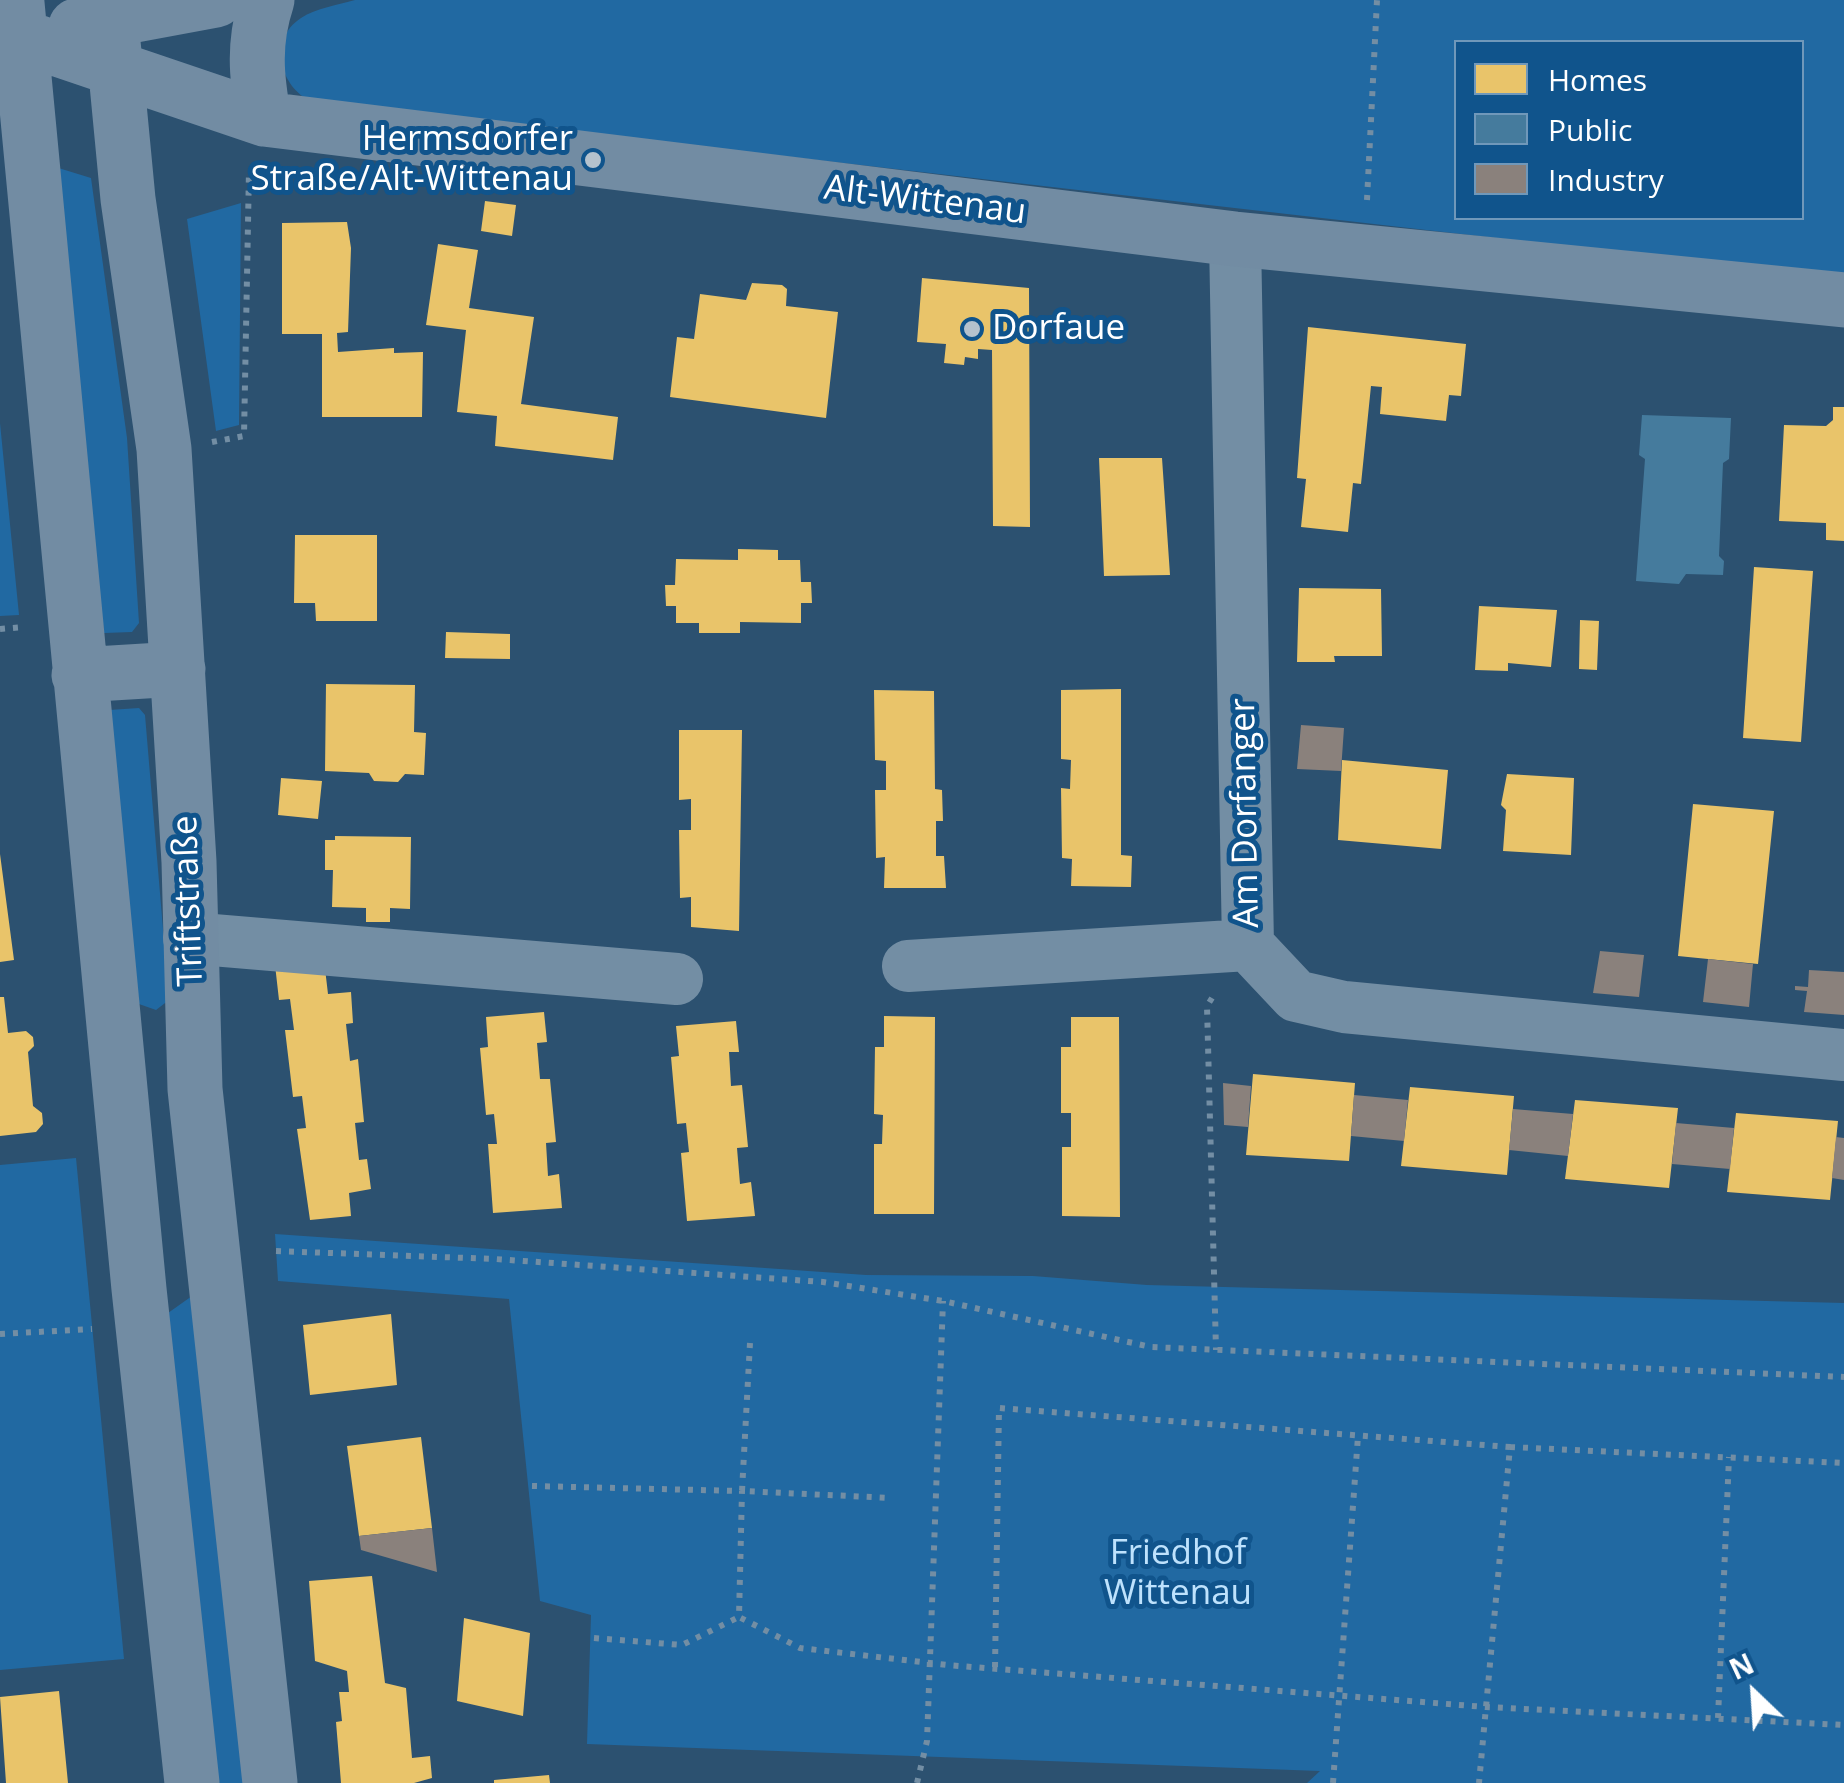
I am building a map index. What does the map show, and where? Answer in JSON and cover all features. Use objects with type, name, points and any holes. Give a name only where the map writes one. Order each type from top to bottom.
[{"type":"main road","name":"Alt-Wittenau","points":[[12,24],[113,29],[216,0]]},
{"type":"main road","points":[[264,119],[256,72],[257,30],[267,0]]},
{"type":"main road","points":[[12,24],[192,1783]]},
{"type":"main road","name":"Alt-Wittenau","points":[[113,29],[264,119],[1235,239],[1844,300]]},
{"type":"main road","name":"Triftstraße","points":[[113,29],[128,199],[164,449],[178,669],[195,1089],[270,1783]]},
{"type":"main road","points":[[79,675],[178,669]]},
{"type":"main road","points":[[121,1094],[195,1089]]},
{"type":"street","name":"Am Dorfanger","points":[[1235,239],[1248,945],[1296,996],[1344,1007],[1844,1056]]},
{"type":"street","points":[[189,938],[677,979]]},
{"type":"street","points":[[908,966],[1248,945]]},
{"type":"path","points":[[1365,252],[1377,0]]},
{"type":"path","points":[[206,443],[244,436],[249,170]]},
{"type":"path","points":[[0,629],[33,626]]},
{"type":"path","points":[[1216,1350],[1206,1006],[1248,945]]},
{"type":"path","points":[[276,1251],[495,1259],[822,1282],[943,1302],[1150,1347],[1844,1377]]},
{"type":"path","points":[[917,1783],[927,1741],[943,1302]]},
{"type":"path","points":[[0,1334],[93,1329]]},
{"type":"path","points":[[738,1617],[750,1343]]},
{"type":"path","points":[[994,1668],[1000,1408],[1510,1447],[1844,1463]]},
{"type":"path","points":[[1333,1783],[1358,1436]]},
{"type":"path","points":[[1479,1783],[1510,1447]]},
{"type":"path","points":[[1718,1718],[1729,1458]]},
{"type":"path","points":[[532,1486],[892,1498]]},
{"type":"path","points":[[738,1617],[800,1648],[994,1668],[1486,1707],[1844,1725]]},
{"type":"path","points":[[594,1638],[682,1646],[738,1617]]},
{"type":"green space","points":[[355,0],[1844,0],[1844,278],[312,102],[285,75],[281,50],[290,27],[320,9]]},
{"type":"green space","points":[[52,166],[91,178],[127,438],[139,623],[132,632],[104,633]]},
{"type":"green space","points":[[241,203],[239,425],[216,431],[187,219]]},
{"type":"green space","points":[[0,423],[19,615],[0,616]]},
{"type":"green space","points":[[139,708],[145,715],[169,1000],[156,1010],[139,1004],[109,710]]},
{"type":"green space","points":[[76,1158],[124,1659],[0,1670],[0,1165]]},
{"type":"green space","name":"Friedhof Wittenau","points":[[275,1234],[866,1275],[1033,1276],[1147,1285],[1844,1303],[1844,1783],[1307,1783],[1320,1771],[587,1744],[591,1615],[540,1601],[509,1299],[278,1281]]},
{"type":"green space","points":[[192,1296],[246,1783],[216,1783],[168,1313]]},
{"type":"building: Homes","points":[[485,201],[516,205],[512,236],[481,231]]},
{"type":"building: Homes","points":[[347,222],[351,248],[348,332],[337,333],[338,352],[394,348],[394,353],[423,352],[422,417],[322,417],[322,334],[282,334],[282,223]]},
{"type":"building: Homes","points":[[438,244],[478,250],[469,308],[534,317],[521,404],[618,417],[613,460],[495,446],[497,416],[457,412],[466,330],[426,325]]},
{"type":"building: Homes","points":[[922,278],[1029,288],[1030,527],[993,526],[992,350],[978,349],[978,359],[965,357],[964,365],[944,363],[946,344],[917,342]]},
{"type":"building: Homes","points":[[752,283],[782,285],[787,289],[786,306],[838,312],[826,418],[670,397],[677,337],[694,339],[700,294],[746,300]]},
{"type":"building: Homes","points":[[1308,327],[1466,344],[1461,396],[1449,395],[1446,421],[1380,414],[1382,387],[1371,386],[1361,484],[1353,483],[1348,532],[1301,527],[1306,479],[1297,478]]},
{"type":"building: Homes","points":[[1833,407],[1844,407],[1844,541],[1826,540],[1826,523],[1779,521],[1784,425],[1826,426],[1833,420]]},
{"type":"building: Homes","points":[[1099,458],[1162,458],[1170,575],[1104,576]]},
{"type":"building: Homes","points":[[295,535],[377,535],[377,621],[316,621],[315,603],[294,603]]},
{"type":"building: Homes","points":[[738,549],[778,550],[778,560],[800,560],[801,582],[811,582],[812,603],[801,603],[801,623],[740,622],[740,633],[699,633],[699,623],[676,623],[676,606],[666,606],[665,585],[675,585],[676,559],[738,560]]},
{"type":"building: Homes","points":[[1754,567],[1813,571],[1801,742],[1743,738]]},
{"type":"building: Homes","points":[[1299,588],[1381,589],[1382,656],[1334,656],[1335,662],[1297,662]]},
{"type":"building: Homes","points":[[1479,606],[1557,610],[1551,667],[1508,663],[1508,671],[1475,670]]},
{"type":"building: Homes","points":[[1580,620],[1599,621],[1597,670],[1579,669]]},
{"type":"building: Homes","points":[[446,632],[510,634],[510,659],[445,658]]},
{"type":"building: Homes","points":[[326,684],[415,685],[414,732],[426,733],[424,775],[405,774],[398,782],[374,781],[369,773],[325,771]]},
{"type":"building: Homes","points":[[1121,689],[1121,855],[1132,856],[1131,887],[1071,886],[1072,859],[1062,858],[1061,788],[1070,789],[1071,760],[1061,759],[1061,690]]},
{"type":"building: Homes","points":[[874,690],[934,691],[935,789],[942,790],[943,821],[936,821],[936,856],[944,856],[946,888],[884,888],[885,857],[876,858],[875,790],[886,790],[886,761],[875,760]]},
{"type":"building: Homes","points":[[679,730],[742,730],[739,931],[691,927],[691,897],[680,898],[679,830],[691,830],[691,799],[679,800]]},
{"type":"building: Homes","points":[[1342,760],[1448,770],[1441,849],[1338,840]]},
{"type":"building: Homes","points":[[1507,774],[1574,778],[1571,855],[1503,851],[1506,810],[1501,805]]},
{"type":"building: Homes","points":[[281,778],[322,781],[318,819],[278,815]]},
{"type":"building: Homes","points":[[1693,804],[1774,811],[1758,964],[1678,956]]},
{"type":"building: Homes","points":[[335,836],[411,837],[410,909],[390,908],[390,922],[366,922],[366,908],[332,907],[333,870],[325,870],[325,840],[335,840]]},
{"type":"building: Homes","points":[[0,854],[14,960],[0,962]]},
{"type":"building: Homes","points":[[274,956],[324,960],[328,994],[351,992],[353,1023],[346,1024],[350,1061],[358,1059],[364,1122],[355,1123],[359,1160],[367,1159],[371,1189],[349,1193],[351,1216],[310,1220],[297,1129],[306,1128],[302,1096],[293,1097],[285,1030],[294,1030],[290,999],[279,1000]]},
{"type":"building: Homes","points":[[0,997],[4,997],[8,1033],[26,1031],[33,1037],[34,1046],[28,1052],[33,1106],[42,1113],[43,1124],[36,1132],[0,1136]]},
{"type":"building: Homes","points":[[544,1012],[547,1042],[537,1043],[540,1079],[550,1079],[556,1142],[546,1143],[548,1176],[559,1174],[562,1208],[493,1213],[488,1144],[497,1144],[494,1114],[486,1115],[480,1048],[488,1047],[486,1017]]},
{"type":"building: Homes","points":[[884,1016],[935,1017],[934,1214],[874,1214],[874,1144],[882,1144],[883,1115],[874,1114],[875,1047],[884,1047]]},
{"type":"building: Homes","points":[[1071,1017],[1119,1017],[1120,1217],[1062,1216],[1062,1147],[1071,1147],[1071,1113],[1061,1113],[1061,1047],[1071,1047]]},
{"type":"building: Homes","points":[[736,1021],[739,1052],[729,1052],[731,1086],[742,1085],[748,1147],[737,1148],[740,1184],[751,1182],[755,1216],[687,1221],[681,1153],[689,1152],[686,1123],[677,1124],[671,1057],[679,1056],[676,1026]]},
{"type":"building: Homes","points":[[1253,1074],[1355,1083],[1349,1161],[1246,1155]]},
{"type":"building: Homes","points":[[1410,1087],[1514,1096],[1507,1175],[1401,1166]]},
{"type":"building: Homes","points":[[1575,1100],[1678,1108],[1669,1188],[1565,1179]]},
{"type":"building: Homes","points":[[1736,1113],[1838,1121],[1830,1200],[1727,1192]]},
{"type":"building: Homes","points":[[391,1314],[397,1385],[310,1395],[303,1325]]},
{"type":"building: Homes","points":[[421,1437],[432,1528],[359,1536],[347,1446]]},
{"type":"building: Homes","points":[[372,1576],[385,1683],[406,1688],[412,1758],[430,1756],[432,1778],[414,1783],[341,1783],[336,1722],[342,1721],[339,1692],[349,1692],[347,1671],[315,1661],[309,1581]]},
{"type":"building: Homes","points":[[464,1618],[530,1633],[523,1716],[457,1701]]},
{"type":"building: Homes","points":[[59,1691],[68,1783],[6,1783],[0,1697]]},
{"type":"building: Homes","points":[[549,1775],[550,1783],[494,1783],[494,1780]]},
{"type":"building: Public","points":[[1642,415],[1731,418],[1729,459],[1723,463],[1719,556],[1724,561],[1723,575],[1686,574],[1679,584],[1636,581],[1645,459],[1639,455]]},
{"type":"building: Industry","points":[[1301,725],[1344,728],[1341,771],[1297,769]]},
{"type":"building: Industry","points":[[1600,951],[1644,955],[1639,997],[1593,993]]},
{"type":"building: Industry","points":[[1708,959],[1753,964],[1749,1007],[1703,1002]]},
{"type":"building: Industry","points":[[1809,970],[1844,972],[1844,1015],[1804,1012],[1807,991],[1795,990],[1795,986],[1808,987]]},
{"type":"building: Industry","points":[[1223,1083],[1251,1086],[1248,1127],[1224,1125]]},
{"type":"building: Industry","points":[[1354,1095],[1408,1100],[1404,1141],[1351,1136]]},
{"type":"building: Industry","points":[[1513,1109],[1573,1114],[1568,1156],[1509,1150]]},
{"type":"building: Industry","points":[[1676,1123],[1734,1128],[1730,1169],[1672,1164]]},
{"type":"building: Industry","points":[[1836,1137],[1844,1138],[1844,1180],[1832,1178]]},
{"type":"building: Industry","points":[[432,1528],[437,1572],[361,1550],[359,1536]]},
{"type":"place","name":"Hermsdorfer Straße/Alt-Wittenau","points":[[593,160]]},
{"type":"place","name":"Dorfaue","points":[[972,329]]}]
